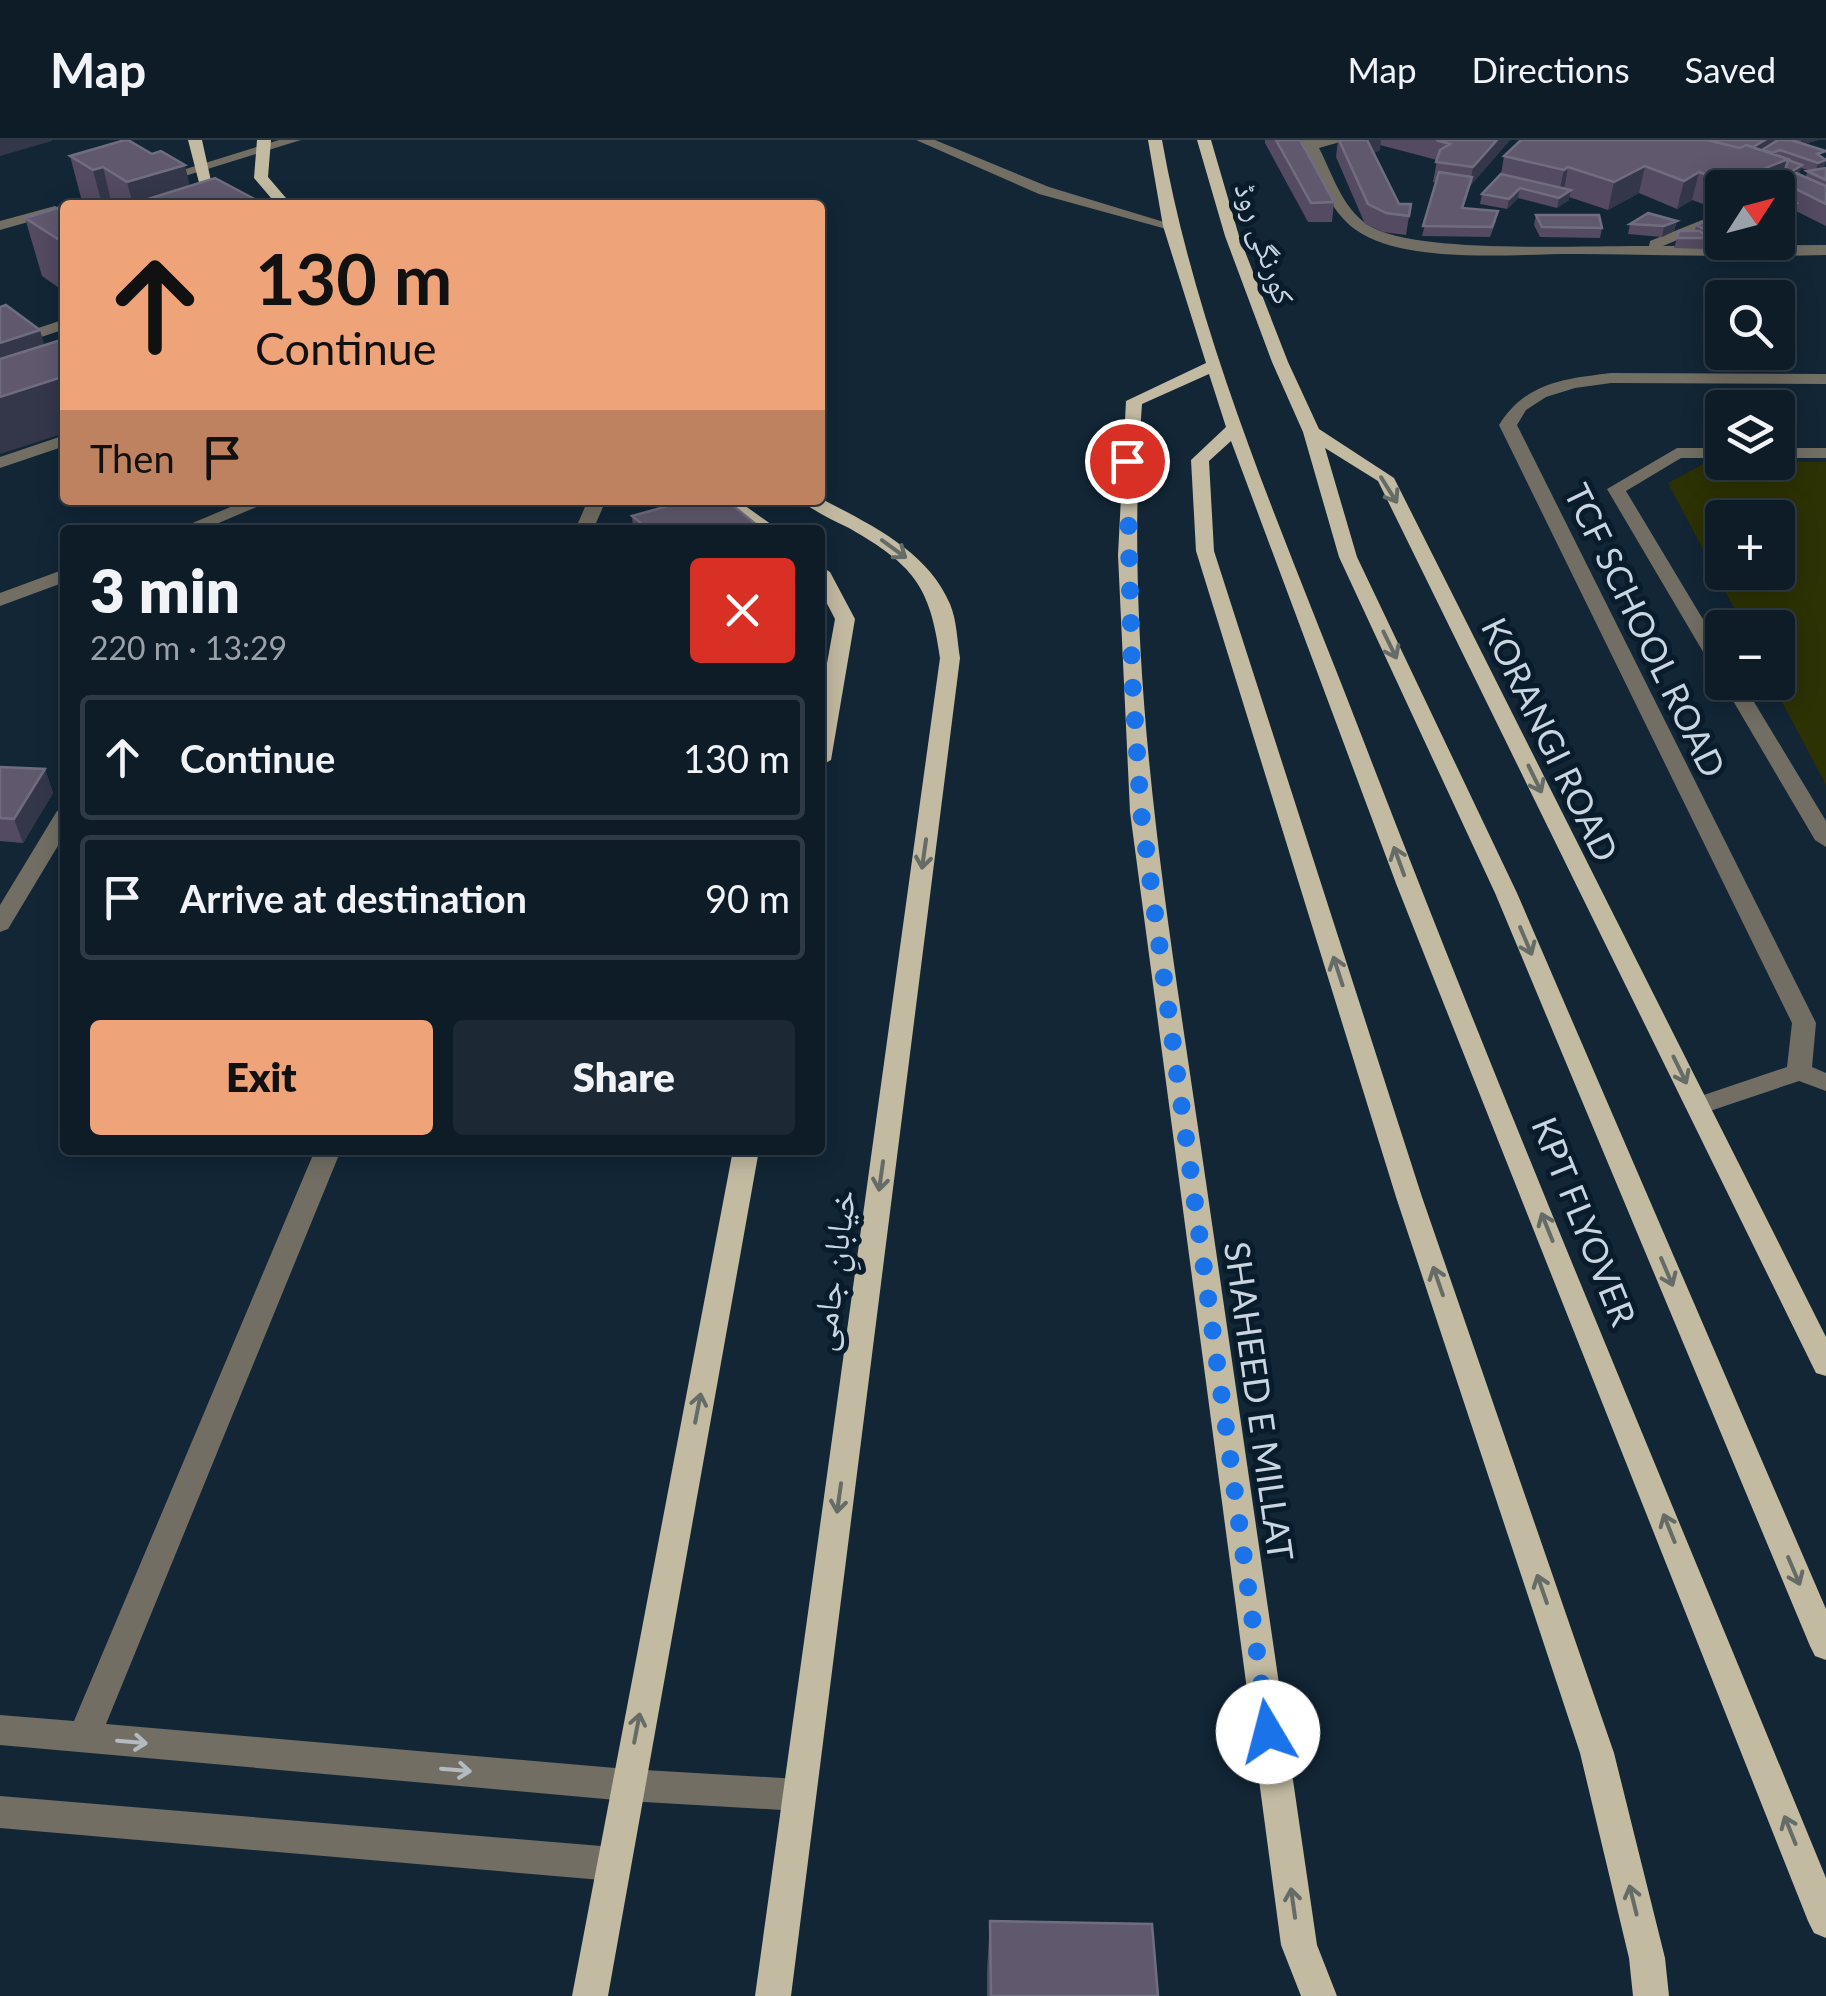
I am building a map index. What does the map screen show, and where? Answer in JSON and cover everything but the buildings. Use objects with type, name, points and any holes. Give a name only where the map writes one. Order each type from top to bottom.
[{"type":"main road","points":[[194,140],[201,155],[198,168],[211,200]]},
{"type":"main road","name":"KPT FLYOVER","points":[[1155,140],[1173,231],[1235,428],[1408,886],[1826,1921]]},
{"type":"main road","name":"کورنگی روڈ","points":[[1204,140],[1232,236],[1280,362],[1312,432]]},
{"type":"main road","points":[[263,144],[262,178],[282,200]]},
{"type":"main road","name":"SHAHEED E MILLAT","points":[[1212,361],[1134,401],[1128,480],[1132,676],[1141,812],[1299,1945],[1319,1996]]},
{"type":"main road","points":[[1235,428],[1200,460],[1205,551],[1409,1197],[1597,1753],[1647,1958],[1651,1996]]},
{"type":"main road","name":"KPT FLYOVER","points":[[1312,432],[1348,557],[1506,893],[1826,1646]]},
{"type":"main road","name":"KORANGI ROAD","points":[[1312,432],[1385,478],[1826,1365]]},
{"type":"main road","points":[[732,505],[762,525]]},
{"type":"main road","name":"خیابانِ جامی","points":[[773,1996],[950,658],[941,604],[912,562],[876,536],[819,505]]},
{"type":"main road","points":[[825,581],[845,619],[825,732]]},
{"type":"main road","points":[[590,1996],[745,1155]]},
{"type":"street","points":[[142,185],[263,144],[294,140]]},
{"type":"street","points":[[923,140],[1055,198],[1173,231]]},
{"type":"street","points":[[1340,140],[1309,142],[1345,211],[1367,231],[1386,238],[1460,247],[1702,254],[1826,250]]},
{"type":"street","points":[[89,200],[124,190]]},
{"type":"street","points":[[0,226],[60,208]]},
{"type":"street","points":[[1642,250],[1705,223]]},
{"type":"street","points":[[0,346],[60,326]]},
{"type":"street","name":"TCF SCHOOL ROAD","points":[[1799,1072],[1804,1024],[1508,425],[1519,407],[1540,393],[1572,383],[1610,378],[1826,378]]},
{"type":"street","points":[[0,462],[60,442]]},
{"type":"street","points":[[1705,453],[1676,453],[1616,489],[1705,638]]},
{"type":"street","points":[[1795,453],[1826,454]]},
{"type":"street","points":[[197,525],[250,505]]},
{"type":"street","points":[[0,600],[60,577]]},
{"type":"street","points":[[1743,700],[1826,840]]},
{"type":"street","points":[[0,924],[60,824]]},
{"type":"street","points":[[1698,1106],[1799,1072],[1826,1082]]},
{"type":"street","points":[[84,1738],[326,1155]]},
{"type":"street","points":[[0,1730],[627,1785],[799,1796]]},
{"type":"street","points":[[0,1812],[614,1864]]},
{"type":"green space","points":[[1795,462],[1826,462],[1826,785],[1781,700],[1795,700],[1795,610],[1735,610],[1724,590],[1795,590],[1795,500],[1705,500],[1705,553],[1668,483],[1705,463],[1705,480],[1795,480]]},
{"type":"route","points":[[1127,461],[1132,676],[1141,812],[1268,1732]]}]
